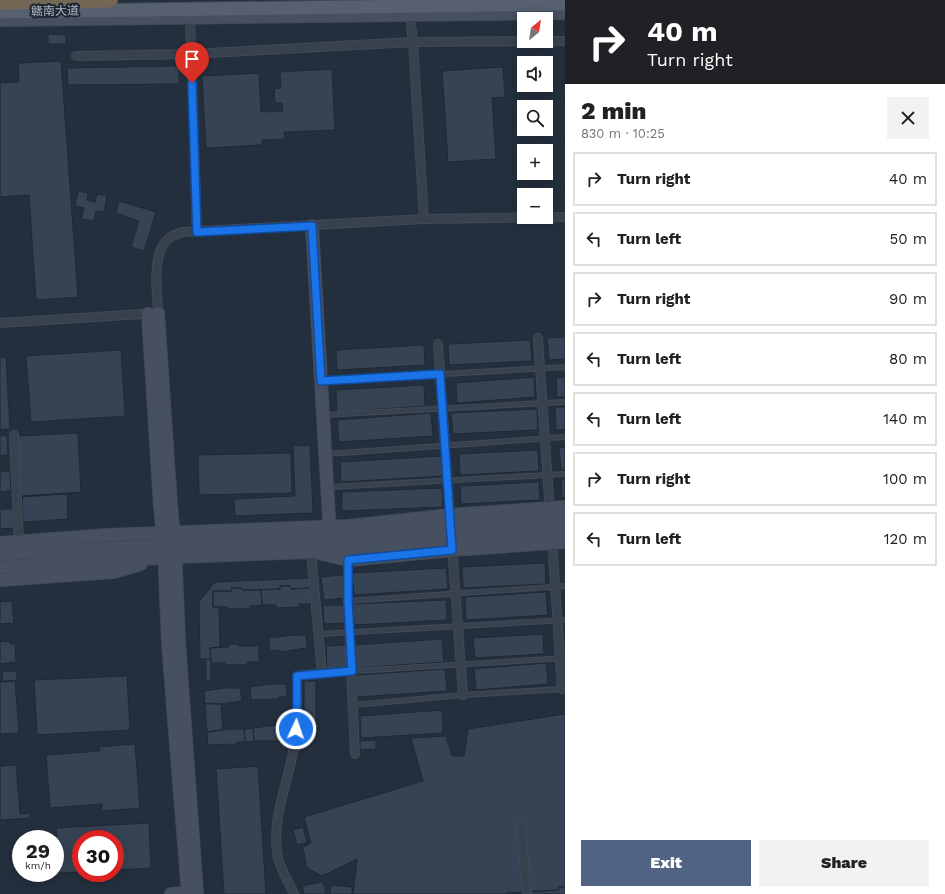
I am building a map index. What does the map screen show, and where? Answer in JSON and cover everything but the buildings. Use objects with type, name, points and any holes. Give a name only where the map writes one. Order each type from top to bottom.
[{"type":"highway","points":[[0,2],[110,0]]},
{"type":"main road","name":"赣南大道","points":[[0,12],[190,14],[347,3],[461,6],[565,4]]},
{"type":"main road","points":[[461,6],[502,14]]},
{"type":"main road","points":[[153,19],[190,14]]},
{"type":"street","points":[[197,232],[190,14],[410,16],[565,13]]},
{"type":"street","points":[[410,16],[413,42],[424,220]]},
{"type":"street","points":[[0,20],[153,19]]},
{"type":"street","points":[[76,56],[191,54],[413,42],[565,41]]},
{"type":"street","points":[[171,894],[191,894],[179,801],[168,643],[170,551],[168,532],[160,506],[153,313],[157,265],[160,251],[165,242],[171,236],[182,232],[424,220],[565,217]]},
{"type":"street","points":[[312,226],[330,533]]},
{"type":"street","points":[[0,323],[153,313]]},
{"type":"street","points":[[538,338],[555,586],[561,621],[564,689]]},
{"type":"street","points":[[438,344],[463,695]]},
{"type":"street","points":[[14,435],[19,542]]},
{"type":"street","points":[[311,546],[348,560],[451,533],[550,514],[565,507]]},
{"type":"street","points":[[550,514],[565,518]]},
{"type":"street","points":[[311,546],[330,533],[349,526],[552,538],[565,542]]},
{"type":"street","points":[[552,538],[565,531]]},
{"type":"street","points":[[0,543],[168,532],[451,533]]},
{"type":"street","points":[[0,554],[170,551],[311,546],[451,533]]},
{"type":"street","points":[[294,894],[278,859],[277,827],[280,806],[295,741],[297,717],[297,676],[322,673],[311,546]]},
{"type":"street","points":[[0,567],[170,551]]},
{"type":"street","points":[[0,580],[114,572],[170,551]]},
{"type":"street","points":[[348,560],[348,601],[356,754]]},
{"type":"street","points":[[520,821],[527,894]]},
{"type":"lane","points":[[321,381],[565,367]]},
{"type":"lane","points":[[323,415],[565,402]]},
{"type":"lane","points":[[325,454],[565,437]]},
{"type":"lane","points":[[327,487],[565,474]]},
{"type":"lane","points":[[348,601],[565,586]]},
{"type":"lane","points":[[319,634],[561,621]]},
{"type":"lane","points":[[322,673],[563,658]]},
{"type":"lane","points":[[354,705],[463,695],[564,689]]},
{"type":"route","points":[[192,83],[197,232],[312,226],[321,381],[440,374],[452,550],[348,560],[348,601],[352,671],[297,676],[296,729]]}]
